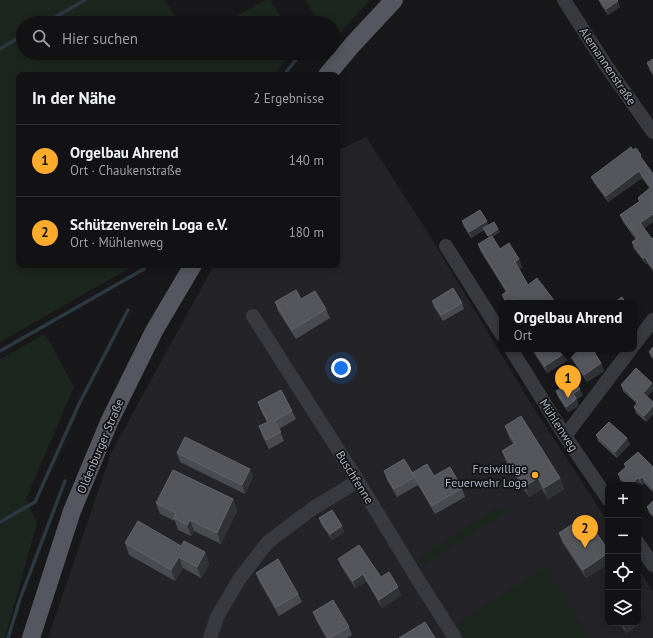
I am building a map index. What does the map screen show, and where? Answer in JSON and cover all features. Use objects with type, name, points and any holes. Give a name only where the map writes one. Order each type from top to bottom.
[{"type":"main road","points":[[330,72],[353,44],[394,0]]},
{"type":"main road","name":"Oldenburger Straße","points":[[31,638],[72,511],[110,420],[154,331],[190,268]]},
{"type":"street","name":"Alemannenstraße","points":[[564,0],[607,67],[653,132]]},
{"type":"street","points":[[446,246],[499,330]]},
{"type":"street","name":"Buschfenne","points":[[254,316],[455,638]]},
{"type":"street","points":[[637,342],[653,320]]},
{"type":"street","name":"Mühlenweg","points":[[513,352],[605,494]]},
{"type":"street","points":[[566,436],[629,352]]},
{"type":"street","points":[[210,638],[218,617],[240,578],[268,542],[312,509],[358,481]]},
{"type":"street","points":[[641,547],[653,565]]},
{"type":"shaded area","points":[[0,0],[165,0],[175,16],[16,16],[16,60],[285,60],[277,72],[16,72],[16,268],[130,268],[0,342]]},
{"type":"shaded area","points":[[266,0],[270,0],[280,16],[235,16]]},
{"type":"shaded area","points":[[305,0],[370,0],[340,33],[340,16],[315,16]]},
{"type":"shaded area","points":[[366,137],[425,228],[530,402],[605,517],[605,626],[641,626],[641,573],[653,592],[653,638],[48,638],[111,453],[212,268],[340,268],[340,150]]},
{"type":"shaded area","points":[[45,334],[74,387],[26,499],[37,523],[5,638],[0,638],[0,359]]},
{"type":"shaded area","points":[[495,509],[509,510],[422,566],[418,558]]},
{"type":"shaded area","points":[[546,567],[590,638],[465,638],[456,624]]},
{"type":"building","points":[[599,0],[617,0],[618,1],[606,9]]},
{"type":"building","points":[[653,59],[653,71],[647,63]]},
{"type":"building","points":[[631,147],[633,150],[636,148],[653,174],[653,214],[640,223],[652,239],[653,238],[653,268],[645,257],[643,258],[632,242],[638,238],[620,215],[640,201],[638,198],[651,187],[639,171],[606,196],[591,177]]},
{"type":"building","points":[[480,210],[487,221],[469,232],[462,221]]},
{"type":"building","points":[[494,222],[498,229],[488,236],[483,228]]},
{"type":"building","points":[[492,236],[500,249],[509,243],[519,259],[515,262],[528,285],[537,278],[554,300],[506,300],[502,295],[507,291],[478,244]]},
{"type":"building","points":[[453,288],[462,303],[441,315],[432,301]]},
{"type":"building","points":[[296,290],[301,299],[315,291],[326,309],[292,330],[275,302]]},
{"type":"building","points":[[653,347],[653,355],[649,352]]},
{"type":"building","points":[[536,352],[566,352],[545,366]]},
{"type":"building","points":[[569,352],[594,352],[601,363],[584,375]]},
{"type":"building","points":[[636,368],[652,383],[643,393],[653,402],[653,406],[644,416],[634,407],[638,402],[621,385]]},
{"type":"building","points":[[574,380],[580,389],[573,394],[576,398],[574,401],[566,407],[556,391]]},
{"type":"building","points":[[281,390],[292,411],[274,421],[281,432],[266,440],[259,426],[268,422],[258,402]]},
{"type":"building","name":"Freiwillige Feuerwehr Loga","points":[[521,416],[560,478],[544,488],[538,478],[525,486],[502,451],[515,443],[505,426]]},
{"type":"building","points":[[609,422],[627,438],[615,452],[596,435]]},
{"type":"building","points":[[185,437],[250,469],[242,485],[177,453]]},
{"type":"building","points":[[638,452],[653,467],[653,488],[642,477],[633,482],[625,482],[618,474],[626,467],[624,464]]},
{"type":"building","points":[[404,459],[415,477],[394,489],[384,471]]},
{"type":"building","points":[[427,464],[434,476],[450,467],[462,488],[432,506],[412,473]]},
{"type":"building","points":[[173,470],[233,499],[217,533],[190,520],[187,525],[174,518],[176,513],[156,503]]},
{"type":"building","points":[[653,501],[653,514],[647,507]]},
{"type":"building","points":[[332,510],[342,526],[330,534],[319,518]]},
{"type":"building","points":[[585,516],[605,546],[605,555],[583,570],[559,533]]},
{"type":"building","points":[[138,521],[181,546],[184,541],[205,552],[197,567],[179,557],[171,570],[125,543]]},
{"type":"building","points":[[359,545],[381,577],[389,572],[398,587],[379,600],[363,574],[353,581],[338,559]]},
{"type":"building","points":[[278,559],[298,594],[276,607],[256,573]]},
{"type":"building","points":[[333,600],[349,627],[328,638],[313,612]]},
{"type":"building","points":[[425,622],[435,638],[399,638]]},
{"type":"waterway","points":[[57,16],[85,0]]},
{"type":"waterway","points":[[0,49],[16,39]]},
{"type":"waterway","points":[[286,72],[296,60]]},
{"type":"waterway","points":[[0,351],[145,268]]},
{"type":"waterway","points":[[0,522],[35,502],[80,402],[128,310]]},
{"type":"waterway","points":[[8,638],[20,599],[65,481]]},
{"type":"place","name":"Orgelbau Ahrend","points":[[568,398]]},
{"type":"place","name":"Freiwillige Feuerwehr Loga","points":[[535,475]]},
{"type":"place","name":"Schützenverein Loga e.V.","points":[[585,548]]}]
